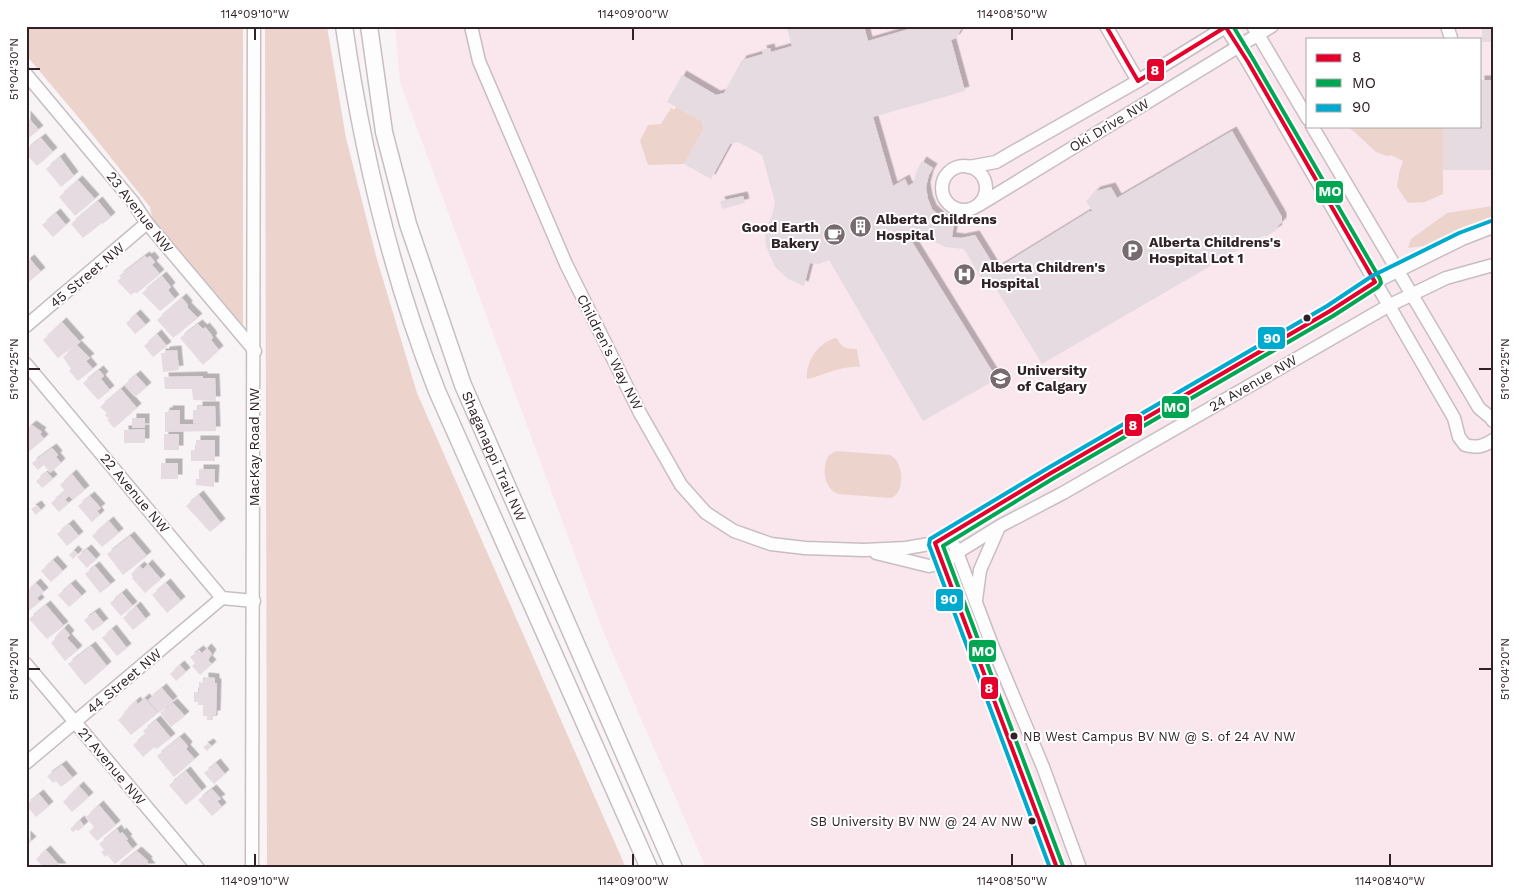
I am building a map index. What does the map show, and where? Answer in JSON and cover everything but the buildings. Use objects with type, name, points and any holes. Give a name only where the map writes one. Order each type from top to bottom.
[{"type":"main road","name":"Shaganappi Trail NW","points":[[344,26],[363,137],[373,181],[384,226],[420,346],[437,391],[649,868]]},
{"type":"main road","name":"Shaganappi Trail NW","points":[[369,26],[384,132],[391,160],[408,224],[463,385],[674,868]]},
{"type":"street","name":"MacKay Road NW","points":[[252,868],[255,351],[254,26]]},
{"type":"street","name":"Children's Way NW","points":[[471,26],[480,61],[566,264],[640,414],[681,485],[706,513],[734,531],[770,544],[805,548],[864,550],[906,548],[935,543]]},
{"type":"street","points":[[1106,26],[1138,80]]},
{"type":"street","points":[[1226,26],[1454,418],[1459,437],[1465,445],[1474,447],[1485,446],[1493,440]]},
{"type":"street","name":"Oki Drive NW","points":[[968,167],[996,162],[1138,80],[1226,26]]},
{"type":"street","name":"Oki Drive NW","points":[[979,204],[1238,46],[1255,30],[1272,26]]},
{"type":"street","points":[[1447,26],[1451,38]]},
{"type":"street","points":[[1255,30],[1306,116]]},
{"type":"street","name":"23 Avenue NW","points":[[26,74],[134,202],[147,223],[255,351]]},
{"type":"street","points":[[1313,128],[1479,408],[1493,421]]},
{"type":"street","points":[[968,167],[976,170],[984,180],[986,192],[979,204],[973,209],[958,209],[946,201],[942,187],[948,174],[954,169],[968,167]]},
{"type":"street","name":"45 Street NW","points":[[26,326],[147,223]]},
{"type":"street","name":"24 Avenue NW","points":[[935,543],[1051,473],[1330,311],[1375,282],[1462,239],[1493,227]]},
{"type":"street","name":"24 Avenue NW","points":[[942,563],[1000,526],[1063,493],[1388,306],[1446,278],[1493,265]]},
{"type":"street","name":"22 Avenue NW","points":[[26,364],[222,598]]},
{"type":"street","points":[[975,603],[980,570],[1000,526]]},
{"type":"street","points":[[950,535],[958,552],[975,603],[1043,767],[1080,868]]},
{"type":"street","points":[[935,543],[1057,868]]},
{"type":"street","name":"Children's Way NW","points":[[864,550],[929,566],[942,563]]},
{"type":"street","points":[[222,598],[254,601]]},
{"type":"street","name":"44 Street NW","points":[[26,763],[222,598]]},
{"type":"street","name":"21 Avenue NW","points":[[26,664],[198,868]]},
{"type":"shaded area","points":[[26,26],[243,26],[243,325],[152,218],[150,207],[26,55]]},
{"type":"shaded area","points":[[265,26],[327,26],[346,138],[376,256],[417,393],[626,868],[267,868]]},
{"type":"shaded area","name":"University of Calgary","points":[[395,26],[1493,26],[1493,868],[706,868],[603,631],[400,82]]},
{"type":"shaded area","points":[[676,107],[702,121],[704,129],[684,164],[648,165],[640,141],[648,125],[661,124],[671,108],[674,110]]},
{"type":"shaded area","points":[[1350,128],[1443,128],[1443,194],[1425,202],[1408,203],[1397,187],[1403,161],[1391,155],[1387,156],[1376,152]]},
{"type":"shaded area","points":[[1493,206],[1493,218],[1425,246],[1408,248],[1411,239],[1447,213]]},
{"type":"shaded area","points":[[837,338],[840,344],[845,347],[857,349],[860,367],[840,369],[807,379],[808,366],[815,353],[825,343]]},
{"type":"shaded area","points":[[836,451],[890,455],[895,458],[901,478],[899,491],[890,498],[838,494],[833,491],[825,477],[825,465],[829,455]]},
{"type":"transit line","name":"8","points":[[1106,26],[1138,81],[1227,26]]},
{"type":"transit line","name":"8","points":[[1057,868],[935,543],[1051,473],[1330,311],[1375,282],[1248,62],[1225,26]]},
{"type":"transit line","name":"MO","points":[[1063,866],[943,546],[1054,478],[1333,316],[1378,287],[1381,283],[1233,26]]},
{"type":"transit line","name":"90","points":[[1050,868],[929,545],[930,539],[1048,468],[1327,306],[1372,276],[1459,233],[1491,221]]},
{"type":"place","name":"Alberta Childrens Hospital","points":[[860,227]]},
{"type":"place","name":"Good Earth Bakery","points":[[835,235]]},
{"type":"place","name":"Alberta Childrens's Hospital Lot 1","points":[[1133,250]]},
{"type":"place","name":"Alberta Children's Hospital","points":[[965,275]]},
{"type":"place","name":"University of Calgary","points":[[1001,378]]},
{"type":"place","name":"NB West Campus BV NW @ S. of 24 AV NW","points":[[1014,736]]},
{"type":"place","name":"SB University BV NW @ 24 AV NW","points":[[1032,821]]}]
